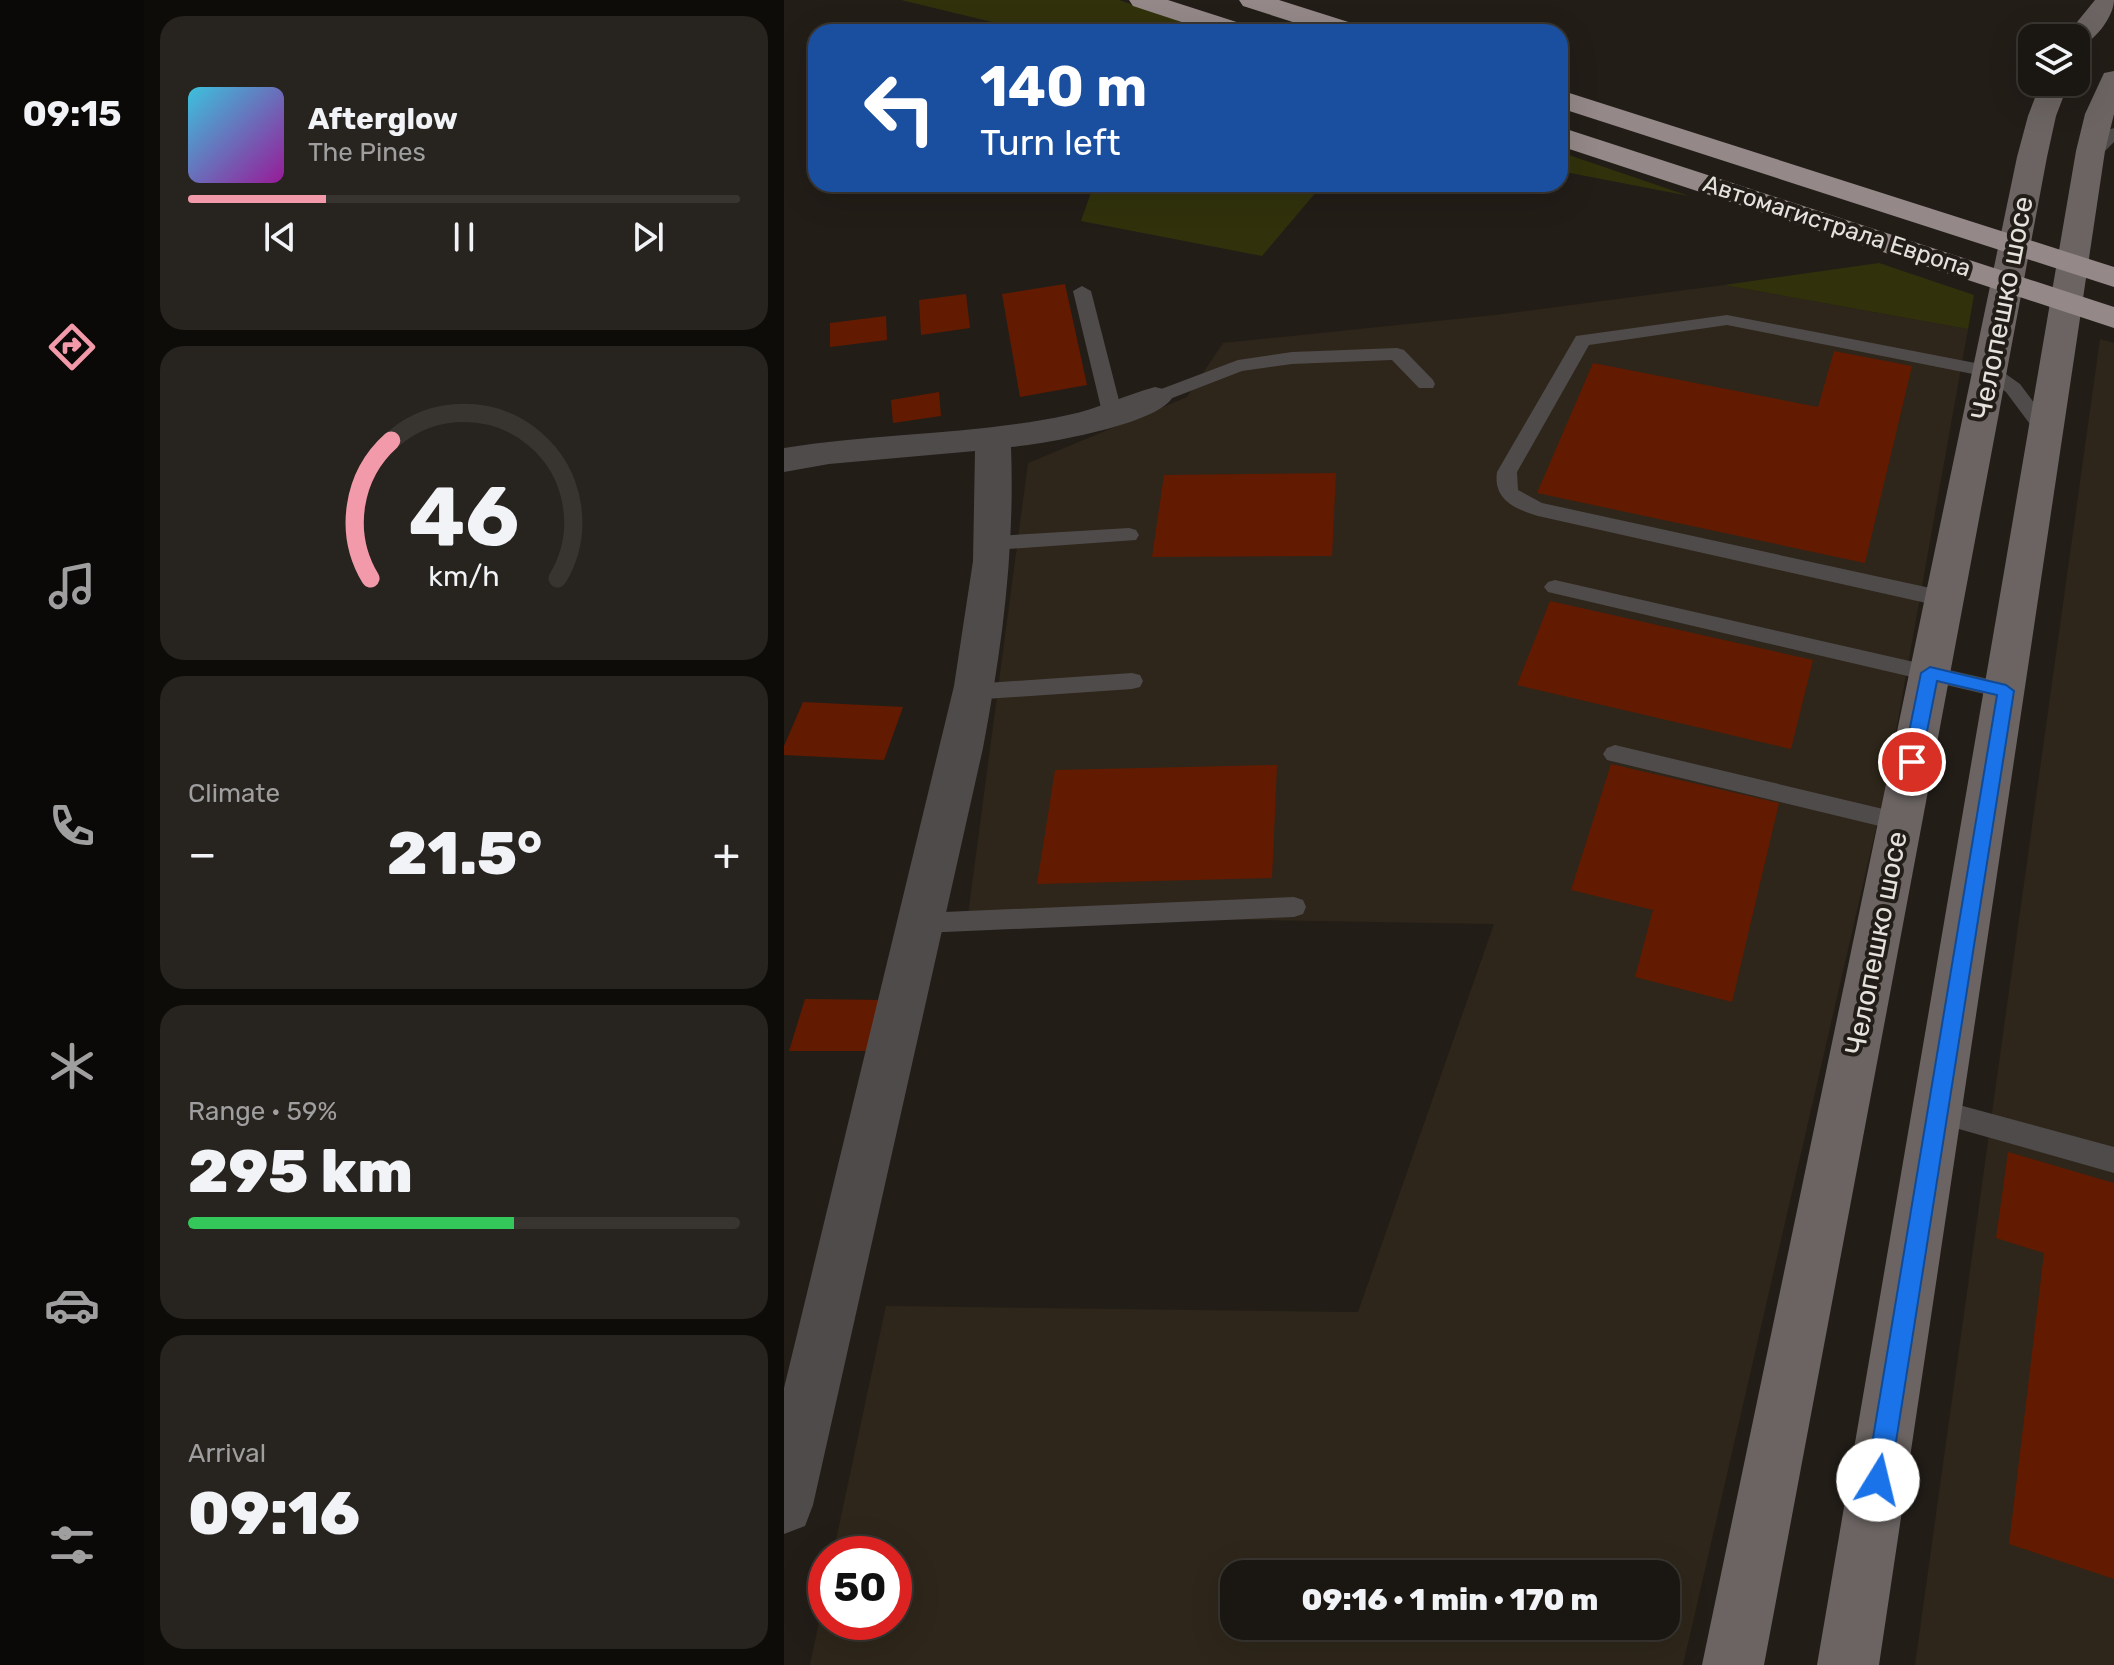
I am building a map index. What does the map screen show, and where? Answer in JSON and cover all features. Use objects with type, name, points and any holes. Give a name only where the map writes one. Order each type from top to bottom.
[{"type":"highway","points":[[1142,0],[1215,24]]},
{"type":"highway","points":[[1252,0],[1326,24]]},
{"type":"highway","name":"Автомагистрала Европа","points":[[1568,102],[2114,277]]},
{"type":"highway","name":"Автомагистрала Европа","points":[[1568,139],[2114,318]]},
{"type":"main road","points":[[2089,24],[2109,0]]},
{"type":"main road","points":[[1848,1665],[2048,435],[2102,146],[2104,98],[2114,79]]},
{"type":"main road","name":"Челопешко шосе","points":[[1733,1665],[2032,157],[2051,96]]},
{"type":"street","points":[[784,460],[826,452],[1071,426],[1113,416],[1155,398]]},
{"type":"street","points":[[784,1505],[959,760],[995,543],[993,436]]},
{"type":"lane","points":[[1082,291],[1113,416]]},
{"type":"lane","points":[[1944,599],[1538,509],[1520,503],[1508,494],[1504,484],[1507,472],[1582,340],[1727,320],[1989,371],[2013,388],[2048,435]]},
{"type":"lane","points":[[1155,398],[1238,366],[1292,358],[1397,354],[1426,384]]},
{"type":"lane","points":[[995,543],[1129,535]]},
{"type":"lane","points":[[1555,587],[2006,691]]},
{"type":"lane","points":[[971,692],[1132,681]]},
{"type":"lane","points":[[1615,754],[1900,822]]},
{"type":"lane","points":[[921,923],[1294,907]]},
{"type":"lane","points":[[1937,1111],[2114,1160]]},
{"type":"shaded area","points":[[901,0],[1119,0],[1189,24],[1000,24]]},
{"type":"shaded area","points":[[1568,155],[1689,196],[1568,173]]},
{"type":"shaded area","points":[[1091,192],[1316,192],[1262,256],[1081,221]]},
{"type":"shaded area","points":[[1879,263],[1974,295],[1968,329],[1724,285]]},
{"type":"shaded area","points":[[1724,285],[1968,329],[1888,776],[1683,1665],[810,1665],[815,1640],[912,1640],[912,1536],[837,1536],[886,1306],[1358,1312],[1494,924],[968,915],[1028,463],[1187,397],[1223,343],[1495,315]]},
{"type":"shaded area","points":[[2100,339],[2114,343],[2114,1665],[1915,1665]]},
{"type":"building","points":[[1065,284],[1087,385],[1020,397],[1002,294]]},
{"type":"building","points":[[966,294],[970,328],[921,335],[919,300]]},
{"type":"building","points":[[886,316],[887,340],[830,347],[830,323]]},
{"type":"building","points":[[1834,351],[1912,366],[1865,563],[1537,493],[1593,363],[1818,407]]},
{"type":"building","points":[[939,392],[941,416],[893,423],[891,400]]},
{"type":"building","points":[[1336,473],[1332,556],[1152,557],[1164,475]]},
{"type":"building","points":[[1550,601],[1813,660],[1791,749],[1517,685]]},
{"type":"building","points":[[803,702],[903,707],[884,760],[784,755],[784,746]]},
{"type":"building","points":[[1611,764],[1779,803],[1732,1002],[1635,977],[1653,910],[1571,890]]},
{"type":"building","points":[[1277,765],[1272,878],[1037,884],[1055,770]]},
{"type":"building","points":[[805,999],[887,1000],[873,1051],[789,1051]]},
{"type":"building","points":[[2008,1152],[2114,1183],[2114,1579],[2009,1544],[2044,1253],[1996,1238]]},
{"type":"route","points":[[1878,1480],[2006,691],[1930,673],[1912,762]]}]
